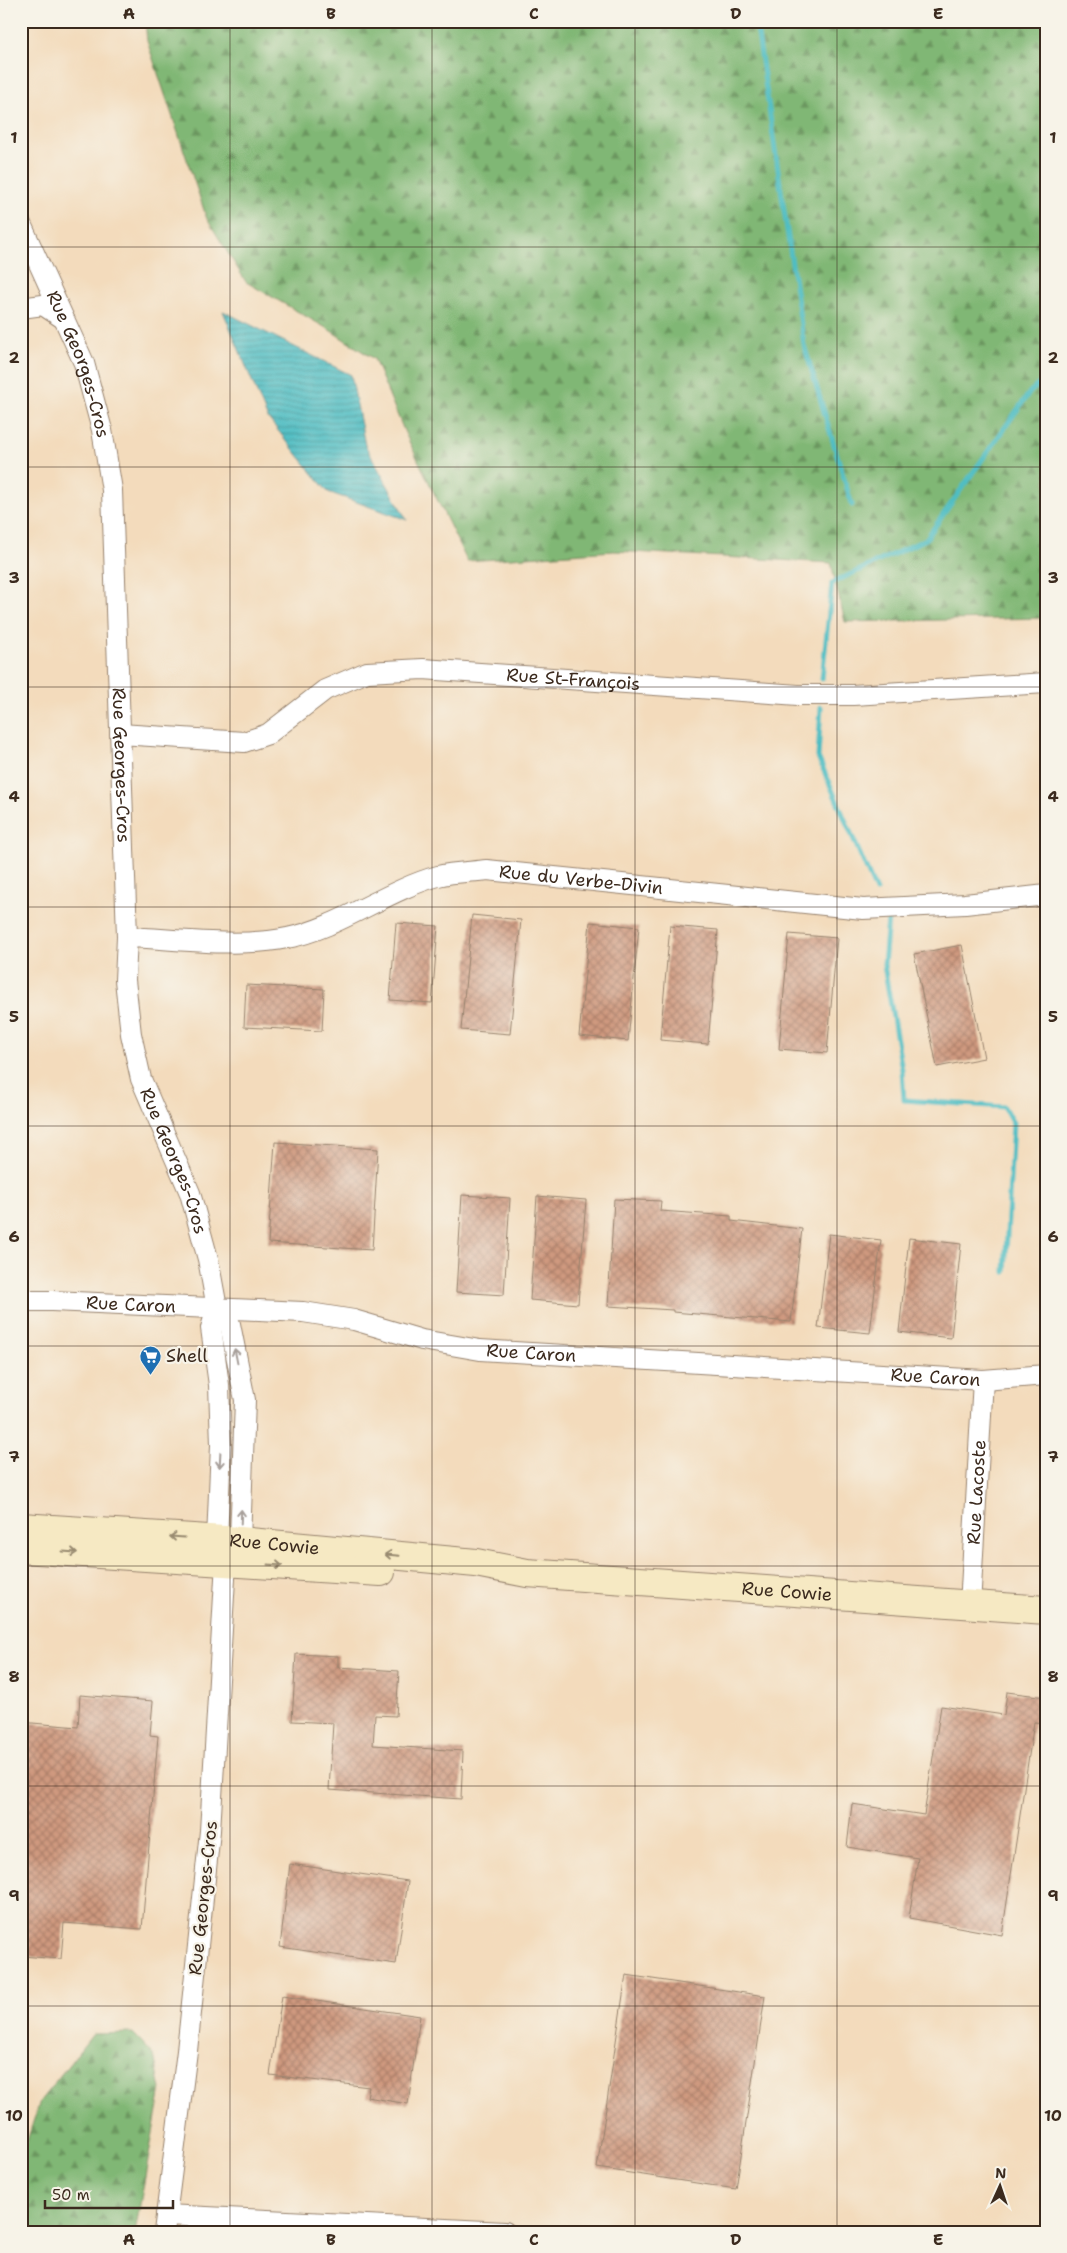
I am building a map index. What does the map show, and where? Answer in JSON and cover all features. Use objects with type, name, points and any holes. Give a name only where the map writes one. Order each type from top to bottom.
[{"type":"main road","name":"Rue Cowie","points":[[21,1527],[228,1548],[476,1578],[527,1573],[1046,1610]]},
{"type":"main road","name":"Rue Cowie","points":[[21,1549],[228,1548]]},
{"type":"street","name":"Rue Georges-Cros","points":[[21,224],[84,363],[102,430],[112,490],[127,937],[125,980],[131,1034],[141,1078],[190,1193],[208,1259],[216,1308],[211,1328],[219,1385],[228,1548]]},
{"type":"street","points":[[21,308],[43,305],[64,319]]},
{"type":"street","name":"Rue St-François","points":[[120,734],[244,742],[268,734],[325,690],[367,672],[423,669],[798,695],[853,695],[1046,683]]},
{"type":"street","name":"Rue du Verbe-Divin","points":[[127,937],[250,942],[288,938],[322,926],[402,889],[439,875],[487,870],[863,909],[965,904],[1046,895]]},
{"type":"street","name":"Rue Caron","points":[[21,1301],[303,1312],[354,1320],[422,1340],[480,1350],[983,1380],[1046,1375]]},
{"type":"street","name":"Rue Georges-Cros","points":[[165,2223],[187,2051],[210,1831],[228,1548],[244,1422],[245,1400],[230,1324],[216,1308]]},
{"type":"street","name":"Rue Lacoste","points":[[970,1606],[983,1380]]},
{"type":"street","points":[[220,1423],[244,1422]]},
{"type":"street","points":[[165,2223],[212,2217],[505,2232]]},
{"type":"lane","points":[[212,2217],[232,2232]]},
{"type":"green space","points":[[145,21],[1046,21],[1046,618],[845,622],[831,563],[614,551],[467,561],[405,433],[374,359],[328,329],[246,282],[207,219],[147,41]]},
{"type":"green space","points":[[133,2033],[154,2055],[161,2089],[135,2232],[21,2232],[21,2159],[40,2101],[93,2034]]},
{"type":"water","points":[[223,311],[351,375],[365,445],[407,520],[328,492],[267,417]]},
{"type":"building","points":[[472,915],[521,920],[510,1034],[461,1030]]},
{"type":"building","points":[[590,922],[639,927],[628,1041],[579,1036]]},
{"type":"building","points":[[396,923],[438,926],[432,1003],[390,1000]]},
{"type":"building","points":[[670,926],[718,930],[708,1044],[660,1040]]},
{"type":"building","points":[[789,934],[837,938],[827,1053],[779,1049]]},
{"type":"building","points":[[962,945],[984,1058],[937,1067],[914,954]]},
{"type":"building","points":[[246,985],[324,989],[322,1031],[244,1027]]},
{"type":"building","points":[[275,1142],[378,1149],[372,1250],[268,1243]]},
{"type":"building","points":[[462,1195],[510,1198],[504,1295],[456,1292]]},
{"type":"building","points":[[537,1196],[586,1200],[578,1304],[530,1300]]},
{"type":"building","points":[[614,1199],[661,1201],[660,1211],[731,1216],[731,1221],[802,1229],[791,1322],[673,1312],[673,1310],[608,1306]]},
{"type":"building","points":[[829,1234],[881,1240],[870,1333],[818,1328]]},
{"type":"building","points":[[909,1238],[961,1244],[951,1338],[899,1332]]},
{"type":"building","points":[[296,1654],[338,1656],[338,1667],[399,1671],[396,1716],[375,1715],[373,1745],[463,1751],[461,1799],[329,1790],[333,1723],[292,1721]]},
{"type":"building","points":[[1007,1692],[1046,1697],[1046,1723],[1034,1722],[1002,1935],[909,1918],[918,1858],[847,1847],[852,1804],[924,1815],[941,1706],[1004,1715]]},
{"type":"building","points":[[80,1695],[153,1701],[150,1735],[158,1736],[142,1929],[64,1923],[61,1959],[21,1956],[21,1722],[78,1727]]},
{"type":"building","points":[[290,1864],[408,1881],[396,1964],[280,1947]]},
{"type":"building","points":[[626,1975],[765,1996],[736,2189],[597,2168]]},
{"type":"building","points":[[282,1996],[420,2016],[408,2104],[367,2097],[369,2087],[270,2075]]},
{"type":"waterway","points":[[756,21],[804,345],[852,505]]},
{"type":"waterway","points":[[822,679],[832,583],[926,539],[1030,392],[1046,378]]},
{"type":"waterway","points":[[821,707],[818,757],[876,891]]},
{"type":"waterway","points":[[888,919],[884,965],[902,1070],[904,1100],[1004,1107],[1013,1123],[1005,1272]]},
{"type":"place","name":"Shell","points":[[150,1375]]}]
